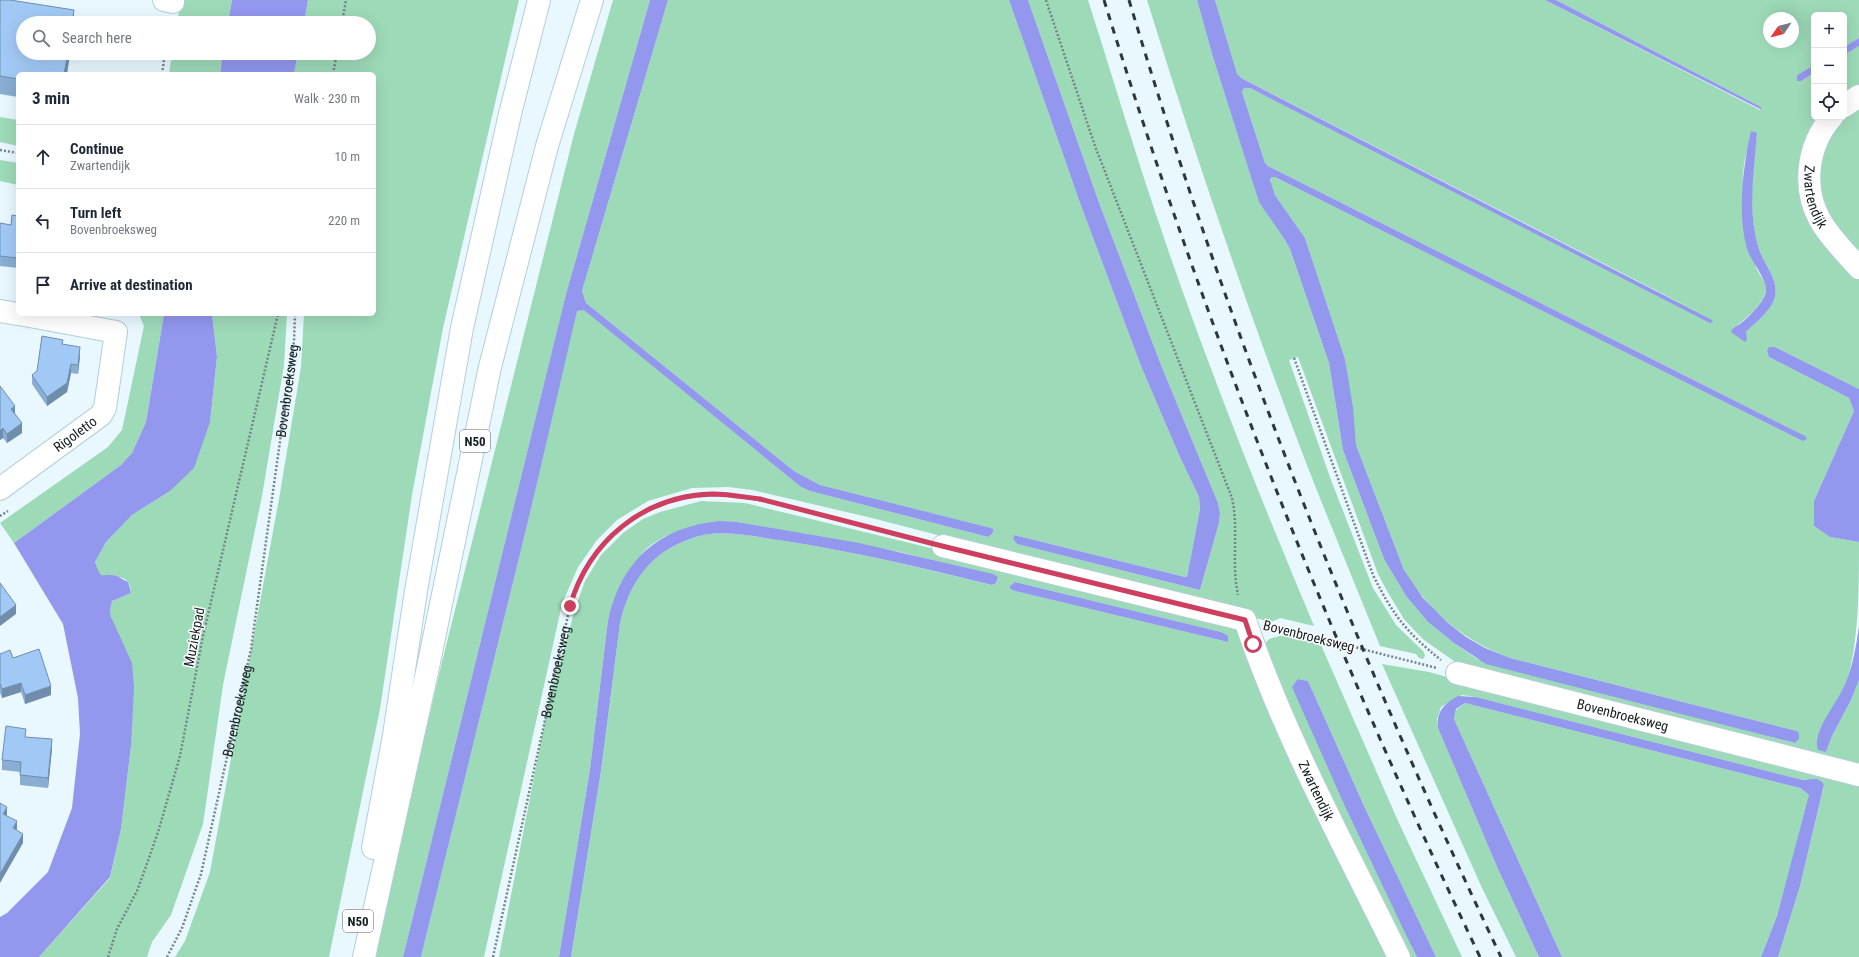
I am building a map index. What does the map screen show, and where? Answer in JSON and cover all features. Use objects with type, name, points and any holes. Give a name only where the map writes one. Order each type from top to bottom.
[{"type":"main road","points":[[164,0],[173,2],[173,0]]},
{"type":"main road","name":"N50","points":[[350,957],[366,886],[394,735],[416,591],[462,328],[510,114],[539,0]]},
{"type":"main road","name":"N50","points":[[364,957],[427,672],[490,367],[547,146],[592,0]]},
{"type":"main road","points":[[1847,104],[1859,96]]},
{"type":"main road","name":"Zwartendijk","points":[[1830,120],[1819,135],[1813,150],[1810,166],[1811,194],[1820,221],[1859,268]]},
{"type":"main road","points":[[0,310],[16,313]]},
{"type":"main road","name":"Rigoletto","points":[[0,489],[101,415],[105,408],[116,332],[30,316]]},
{"type":"main road","name":"Bovenbroeksweg","points":[[942,546],[1245,620]]},
{"type":"main road","name":"Zwartendijk","points":[[1245,620],[1283,717],[1332,822],[1399,957]]},
{"type":"main road","name":"Bovenbroeksweg","points":[[1457,673],[1859,775]]},
{"type":"path","points":[[343,16],[346,0]]},
{"type":"path","points":[[1046,0],[1095,146],[1232,498],[1236,515],[1234,558],[1236,584]]},
{"type":"path","points":[[162,72],[164,60]]},
{"type":"path","points":[[333,72],[336,60]]},
{"type":"path","points":[[0,150],[16,153]]},
{"type":"path","name":"Muziekpad","points":[[108,957],[117,930],[136,891],[149,858],[180,756],[203,636],[278,316]]},
{"type":"path","name":"Bovenbroeksweg","points":[[167,957],[182,928],[201,874],[251,649],[294,341],[294,316]]},
{"type":"path","points":[[1294,358],[1349,512],[1373,575],[1382,593],[1398,620],[1410,633],[1457,673]]},
{"type":"path","name":"Bovenbroeksweg","points":[[493,957],[575,588],[586,565],[598,549],[614,534],[650,508],[671,500],[712,494],[736,495],[760,499],[942,546]]},
{"type":"path","name":"Bovenbroeksweg","points":[[1245,620],[1457,673]]},
{"type":"green space","points":[[181,0],[232,0],[229,16],[178,16]]},
{"type":"green space","points":[[308,0],[519,0],[443,328],[412,495],[380,709],[329,957],[175,957],[185,941],[210,872],[279,499],[301,367],[304,316],[376,316],[376,72],[294,72],[297,60],[376,60],[376,16],[305,16]]},
{"type":"green space","points":[[613,0],[650,0],[566,294],[403,957],[373,957],[442,662],[574,134]]},
{"type":"green space","points":[[668,0],[1009,0],[1080,203],[1141,366],[1179,455],[1199,497],[1200,509],[1187,577],[1014,535],[1013,539],[1017,544],[1200,590],[1219,523],[1220,513],[1218,503],[1161,365],[1098,200],[1028,0],[1088,0],[1141,169],[1180,285],[1267,513],[1314,626],[1280,618],[1271,622],[872,518],[752,490],[728,487],[692,488],[648,501],[617,520],[597,540],[578,567],[562,604],[484,957],[421,957],[531,509],[576,311],[584,309],[801,487],[810,491],[988,537],[994,530],[820,485],[794,471],[586,303],[582,291]]},
{"type":"green space","points":[[1147,0],[1197,0],[1212,54],[1259,201],[1290,249],[1329,363],[1343,450],[1384,559],[1406,596],[1428,622],[1477,659],[1794,743],[1797,731],[1510,658],[1493,651],[1477,643],[1449,623],[1425,599],[1414,585],[1404,570],[1356,445],[1345,359],[1305,238],[1275,195],[1270,181],[1272,177],[1275,177],[1805,436],[1268,166],[1265,163],[1242,92],[1244,88],[1250,88],[1708,317],[1241,78],[1237,75],[1215,0],[1545,0],[1760,110],[1762,109],[1761,107],[1556,0],[1859,0],[1859,38],[1847,45],[1847,12],[1811,12],[1811,67],[1797,75],[1801,81],[1811,75],[1811,120],[1822,120],[1803,165],[1859,279],[1859,389],[1775,347],[1767,351],[1769,357],[1849,398],[1854,411],[1814,501],[1814,526],[1830,537],[1859,542],[1859,577],[1854,651],[1846,684],[1823,726],[1817,741],[1826,752],[1832,736],[1851,700],[1859,680],[1859,769],[1461,666],[1424,640],[1404,619],[1378,574],[1298,357],[1289,360],[1331,480],[1373,588],[1396,625],[1424,652],[1425,656],[1423,659],[1419,658],[1416,654],[1380,646],[1314,483],[1284,403],[1203,174]],"holes":[[[1757,134],[1752,206],[1755,235],[1761,255],[1773,278],[1776,290],[1775,297],[1770,307],[1746,332],[1746,335],[1733,328],[1743,321],[1758,306],[1765,294],[1766,289],[1765,283],[1757,270],[1752,255],[1746,227],[1743,196],[1746,155]]]},
{"type":"green space","points":[[1859,46],[1859,88],[1847,96],[1847,84],[1847,53]]},
{"type":"green space","points":[[171,60],[222,60],[220,72],[169,72]]},
{"type":"green space","points":[[1859,105],[1859,258],[1833,228],[1816,180],[1825,138],[1840,120],[1847,120],[1847,113]]},
{"type":"green space","points":[[0,117],[16,120],[16,146],[0,142]]},
{"type":"green space","points":[[0,160],[16,163],[16,185],[0,181]]},
{"type":"green space","points":[[140,316],[164,316],[146,422],[132,453],[121,465],[14,543],[0,523],[108,447],[122,430],[144,326]]},
{"type":"green space","points":[[212,316],[287,316],[284,365],[262,496],[223,685],[203,824],[171,915],[152,942],[147,957],[39,957],[110,878],[121,829],[131,746],[110,610],[112,601],[131,593],[126,580],[99,574],[95,562],[106,542],[132,515],[170,491],[210,422],[217,357]]},
{"type":"green space","points":[[701,501],[745,503],[1223,619],[1236,629],[1314,802],[1392,957],[571,957],[601,771],[620,622],[629,594],[644,571],[653,561],[664,552],[690,539],[701,535],[725,533],[749,535],[863,555],[992,585],[996,583],[998,577],[900,552],[737,522],[725,522],[699,525],[672,533],[649,546],[641,555],[618,594],[608,620],[590,769],[559,957],[499,957],[548,705],[576,606],[585,581],[601,555],[624,532],[643,519],[660,512]],"holes":[[[1015,582],[1221,632],[1228,642],[1015,591],[1010,589],[1010,586]]]},
{"type":"green space","points":[[1280,636],[1290,636],[1321,645],[1398,821],[1462,957],[1436,957],[1364,806],[1308,681],[1298,679],[1348,813],[1417,957],[1407,957],[1338,819],[1263,646],[1269,639]]},
{"type":"green space","points":[[1382,664],[1429,672],[1490,689],[1859,781],[1859,957],[1778,957],[1800,886],[1824,786],[1818,779],[1803,780],[1476,697],[1462,695],[1441,707],[1437,719],[1438,728],[1498,869],[1539,957],[1516,957],[1482,888]]},
{"type":"green space","points":[[1465,703],[1800,788],[1810,796],[1777,916],[1761,957],[1562,957],[1454,719],[1456,710]]},
{"type":"water","points":[[232,0],[308,0],[305,16],[229,16]]},
{"type":"water","points":[[650,0],[668,0],[582,291],[586,303],[794,471],[820,485],[994,530],[988,537],[810,491],[801,487],[584,310],[577,311],[531,509],[421,957],[403,957],[566,294]]},
{"type":"water","points":[[1009,0],[1028,0],[1098,200],[1161,365],[1218,503],[1220,513],[1219,523],[1200,590],[1017,544],[1013,539],[1014,535],[1187,577],[1200,509],[1199,497],[1179,455],[1141,366],[1080,203]]},
{"type":"water","points":[[1197,0],[1215,0],[1237,74],[1241,78],[1712,320],[1713,322],[1710,323],[1250,88],[1244,88],[1242,92],[1265,163],[1268,166],[1805,436],[1807,439],[1803,441],[1275,177],[1272,177],[1270,180],[1275,195],[1305,238],[1345,359],[1353,408],[1356,445],[1404,570],[1423,598],[1448,623],[1466,637],[1485,648],[1510,658],[1797,731],[1799,734],[1799,739],[1795,743],[1486,664],[1454,643],[1428,622],[1406,596],[1384,559],[1343,450],[1329,363],[1290,249],[1259,202],[1212,54]]},
{"type":"water","points":[[1545,0],[1556,0],[1761,107],[1762,110]]},
{"type":"water","points":[[1859,38],[1859,46],[1847,53],[1847,45]]},
{"type":"water","points":[[222,60],[297,60],[294,72],[220,72]]},
{"type":"water","points":[[1811,67],[1811,75],[1801,81],[1797,81],[1797,75]]},
{"type":"water","points":[[1751,131],[1757,133],[1752,191],[1755,235],[1761,255],[1773,278],[1776,290],[1775,297],[1770,307],[1746,332],[1747,339],[1745,342],[1731,332],[1756,309],[1763,300],[1766,291],[1764,281],[1747,249],[1742,220],[1742,190]]},
{"type":"water","points":[[164,316],[212,316],[217,357],[210,422],[194,468],[170,491],[132,515],[106,542],[95,562],[101,575],[116,576],[128,582],[131,593],[112,601],[110,610],[111,617],[132,663],[134,687],[131,746],[121,829],[110,877],[39,957],[0,957],[0,917],[7,913],[48,872],[72,808],[80,734],[78,698],[63,624],[14,543],[121,465],[132,453],[146,422]]},
{"type":"water","points":[[1769,347],[1775,347],[1859,389],[1859,542],[1830,537],[1814,526],[1814,501],[1854,411],[1849,398],[1769,357],[1767,351]]},
{"type":"water","points":[[720,521],[737,522],[859,543],[993,574],[998,577],[996,583],[992,585],[863,555],[749,535],[725,533],[701,535],[690,539],[664,552],[653,561],[636,582],[629,595],[620,623],[601,771],[571,957],[559,957],[590,769],[608,620],[614,599],[633,564],[646,550],[661,539],[678,531],[698,525]]},
{"type":"water","points":[[1015,582],[1221,632],[1228,636],[1228,642],[1015,591],[1010,589],[1010,586]]},
{"type":"water","points":[[1859,627],[1859,680],[1851,700],[1832,736],[1826,752],[1818,750],[1817,742],[1822,725],[1843,689],[1848,676],[1854,655]]},
{"type":"water","points":[[1298,679],[1308,681],[1364,806],[1436,957],[1417,957],[1407,937],[1348,813],[1292,687]]},
{"type":"water","points":[[1458,696],[1476,697],[1803,780],[1820,780],[1824,785],[1800,886],[1778,957],[1761,957],[1777,916],[1809,795],[1800,788],[1465,703],[1456,709],[1454,719],[1562,957],[1539,957],[1498,869],[1438,728],[1438,717],[1442,709],[1445,705]]},
{"type":"building","points":[[0,0],[10,0],[74,10],[73,16],[16,16],[16,60],[67,60],[64,72],[16,72],[16,79],[0,76]]},
{"type":"building","points":[[12,215],[16,216],[16,258],[0,256],[0,223],[11,225]]},
{"type":"building","points":[[42,336],[63,340],[62,344],[80,347],[78,365],[71,364],[67,383],[47,397],[32,375],[37,371]]},
{"type":"building","points":[[0,386],[15,406],[11,409],[22,423],[7,434],[3,428],[0,431]]},
{"type":"building","points":[[0,583],[16,605],[0,617]]},
{"type":"building","points":[[39,649],[51,686],[25,695],[21,683],[2,689],[0,683],[0,654],[10,650],[13,658]]},
{"type":"building","points":[[6,726],[26,729],[25,737],[52,739],[48,778],[20,775],[21,762],[2,760]]},
{"type":"building","points":[[0,803],[7,807],[3,814],[17,821],[13,828],[23,834],[0,874]]},
{"type":"railway","points":[[1104,0],[1143,123],[1185,244],[1228,365],[1274,485],[1373,723],[1425,840],[1480,957]]},
{"type":"railway","points":[[1129,0],[1167,123],[1208,244],[1251,365],[1297,486],[1395,723],[1447,841],[1501,957]]},
{"type":"route","points":[[570,606],[575,588],[586,565],[598,549],[630,520],[650,508],[671,500],[712,494],[736,495],[760,499],[942,546],[1245,620],[1253,644]]}]
